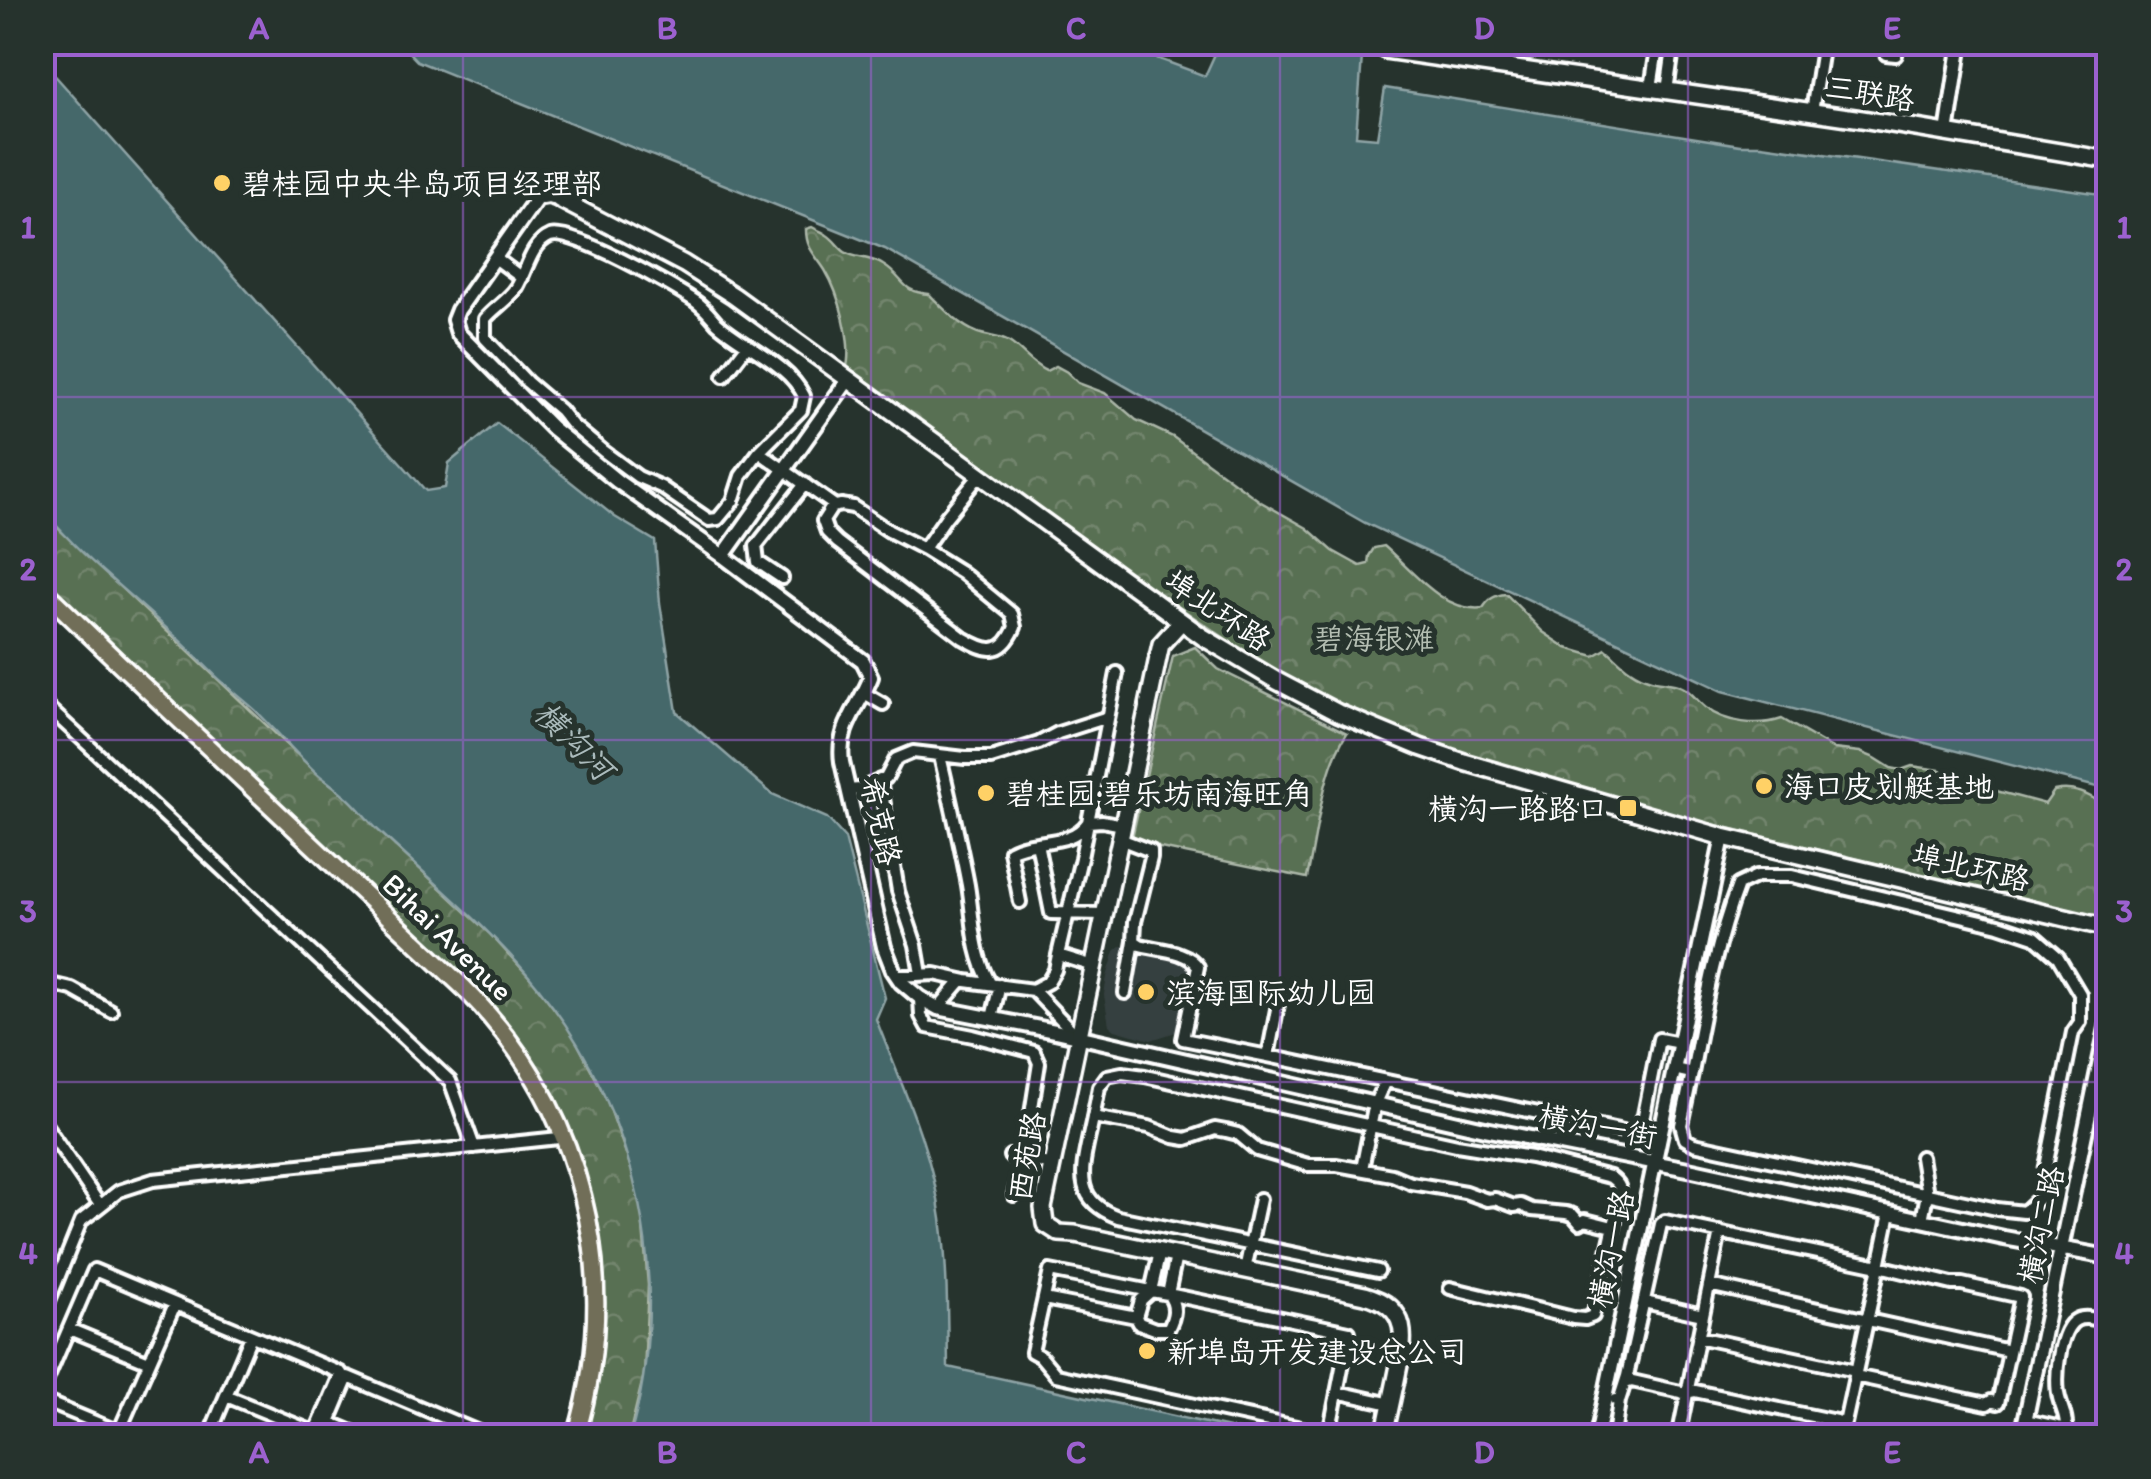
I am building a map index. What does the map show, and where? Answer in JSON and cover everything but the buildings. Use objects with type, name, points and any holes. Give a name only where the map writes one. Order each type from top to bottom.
[{"type":"main road","name":"三联路","points":[[1380,46],[2108,160]]},
{"type":"main road","name":"埠北环路","points":[[559,199],[709,280],[1181,622],[1230,654],[1338,713],[1420,747],[1499,773],[1723,837],[2108,928]]},
{"type":"main road","name":"Bihai Avenue","points":[[42,592],[474,1006],[527,1075],[568,1163],[588,1247],[591,1293],[587,1364],[573,1436]]},
{"type":"main road","name":"Bihai Avenue","points":[[42,592],[464,988],[507,1035],[525,1062],[552,1109],[572,1158],[594,1252],[593,1358],[586,1400],[573,1436]]},
{"type":"main road","name":"西苑路","points":[[1181,622],[1161,644],[1043,1208],[1045,1224],[1059,1234],[1075,1234],[1364,1295],[1386,1303],[1397,1315],[1404,1335],[1384,1436]]},
{"type":"street","points":[[1506,68],[1509,42]]},
{"type":"street","points":[[1658,42],[1659,90]]},
{"type":"street","points":[[1659,90],[1674,42]]},
{"type":"street","points":[[1812,112],[1822,42]]},
{"type":"street","points":[[1886,54],[1896,54],[1898,42]]},
{"type":"street","points":[[1948,133],[1961,42]]},
{"type":"street","points":[[559,199],[537,198],[455,314],[458,333],[582,453],[863,661],[871,678],[864,693],[883,704]]},
{"type":"street","points":[[561,234],[611,255],[694,300],[748,346],[791,376],[804,396],[794,418],[766,442],[740,476],[732,502],[718,519],[710,520],[661,486],[638,477],[572,425],[486,338],[485,319],[510,296],[538,244],[561,234]]},
{"type":"street","points":[[494,258],[522,278]]},
{"type":"street","points":[[724,376],[748,346]]},
{"type":"street","points":[[782,578],[758,562],[756,546],[848,380]]},
{"type":"street","points":[[758,452],[835,506],[854,507],[961,572],[1012,614],[1015,628],[1003,647],[992,651],[963,638],[835,540],[823,521],[835,506]]},
{"type":"street","points":[[924,548],[980,475]]},
{"type":"street","points":[[722,556],[797,476]]},
{"type":"street","points":[[1034,990],[1048,982],[1058,955],[1117,673]]},
{"type":"street","name":"希克路","points":[[864,693],[849,716],[841,752],[884,948],[897,976],[920,998],[938,1008],[1078,1037]]},
{"type":"street","points":[[42,702],[450,1082],[474,1147]]},
{"type":"street","points":[[848,790],[886,778],[896,759],[912,752],[990,758],[1108,718]]},
{"type":"street","points":[[940,756],[973,915],[974,945],[980,964],[995,984],[992,1018]]},
{"type":"street","points":[[880,780],[898,891],[921,974]]},
{"type":"street","points":[[1020,902],[1010,852],[1015,848],[1076,836],[1088,822],[1102,821],[1151,852],[1135,922],[1125,993]]},
{"type":"street","name":"横沟一路","points":[[1597,1436],[1612,1400],[1655,1164],[1723,837]]},
{"type":"street","points":[[1037,843],[1051,912],[1105,914]]},
{"type":"street","points":[[1757,876],[1792,876],[2035,936],[2058,957],[2080,994],[2080,1022],[2074,1032],[2040,1197],[2024,1212],[1685,1139],[1681,1125],[1692,1073],[1717,952],[1738,885],[1757,876]]},
{"type":"street","points":[[1909,904],[1916,882]]},
{"type":"street","points":[[874,900],[898,891]]},
{"type":"street","points":[[1134,941],[1194,960],[1198,967],[1183,1039],[1628,1132],[1638,1128],[1644,1115],[1659,1038],[1680,1043]]},
{"type":"street","points":[[1058,955],[1094,966]]},
{"type":"street","points":[[897,976],[921,974],[1034,990],[1078,1037]]},
{"type":"street","points":[[938,1008],[962,980]]},
{"type":"street","points":[[42,982],[72,989],[112,1012]]},
{"type":"street","points":[[920,998],[921,1016],[927,1027],[1034,1052],[1038,1063],[1024,1159],[1014,1195]]},
{"type":"street","points":[[1268,1056],[1279,999]]},
{"type":"street","name":"横沟二路","points":[[2022,1436],[2108,1024]]},
{"type":"street","name":"横沟一街","points":[[1078,1037],[1485,1129],[2108,1256]]},
{"type":"street","points":[[1674,1069],[1692,1073]]},
{"type":"street","points":[[1378,1272],[1118,1216],[1097,1207],[1086,1191],[1081,1173],[1099,1087],[1106,1076],[1146,1076],[1531,1158],[1618,1182],[1621,1190],[1593,1316],[1585,1320],[1450,1288]]},
{"type":"street","points":[[1362,1169],[1376,1103],[1385,1081]]},
{"type":"street","points":[[1093,1118],[1149,1126],[1186,1139],[1215,1129],[1226,1130],[1238,1134],[1256,1150],[1308,1165],[1337,1165],[1392,1175],[1411,1183],[1532,1210],[1566,1213],[1580,1222],[1613,1227]]},
{"type":"street","points":[[42,1120],[100,1205]]},
{"type":"street","points":[[42,1318],[81,1221],[119,1191],[152,1180],[558,1138]]},
{"type":"street","points":[[1010,1156],[1053,1165]]},
{"type":"street","points":[[1921,1157],[1927,1194],[1922,1220]]},
{"type":"street","points":[[1245,1270],[1260,1199]]},
{"type":"street","points":[[1842,1436],[1890,1213]]},
{"type":"street","points":[[1614,1436],[1612,1400],[1625,1383],[1660,1224],[1665,1221],[2020,1297],[1998,1403],[1987,1404],[1698,1337]]},
{"type":"street","points":[[1697,1436],[1676,1435],[1720,1232]]},
{"type":"street","points":[[1136,1317],[1141,1300],[1151,1290],[1168,1254]]},
{"type":"street","points":[[1044,1299],[1136,1317],[1155,1329],[1168,1329],[1175,1310],[1168,1294],[1168,1254]]},
{"type":"street","points":[[42,1391],[94,1270],[488,1436]]},
{"type":"street","points":[[1050,1271],[1168,1294],[1349,1332],[1329,1434],[1056,1376],[1032,1352],[1050,1271]]},
{"type":"street","points":[[1709,1284],[2009,1351]]},
{"type":"street","points":[[1644,1302],[1703,1314]]},
{"type":"street","points":[[42,1400],[118,1434],[174,1304]]},
{"type":"street","points":[[2025,1420],[2065,1433],[2066,1412],[2059,1397],[2058,1364],[2066,1332],[2082,1318],[2108,1322]]},
{"type":"street","points":[[69,1328],[149,1362]]},
{"type":"street","points":[[209,1436],[251,1336]]},
{"type":"street","points":[[318,1435],[329,1422],[344,1375]]},
{"type":"street","points":[[318,1435],[344,1375]]},
{"type":"street","points":[[1625,1383],[1632,1381],[1686,1393],[1696,1391],[1845,1423]]},
{"type":"street","points":[[1337,1392],[1391,1404]]},
{"type":"street","points":[[226,1396],[318,1435]]},
{"type":"street","points":[[42,1415],[92,1436]]},
{"type":"street","points":[[329,1422],[362,1436]]},
{"type":"shaded area","name":"滨海国际幼儿园","points":[[1121,946],[1184,958],[1192,966],[1188,996],[1176,1032],[1151,1040],[1109,1025],[1104,995],[1115,951]]},
{"type":"green space","name":"碧海银滩","points":[[812,227],[845,252],[878,262],[908,287],[929,294],[971,330],[1005,340],[1046,371],[1056,366],[1078,383],[1105,393],[1136,420],[1173,437],[1261,502],[1307,528],[1333,551],[1360,566],[1368,564],[1374,548],[1384,546],[1429,588],[1455,604],[1483,608],[1492,598],[1506,594],[1543,632],[1567,648],[1594,656],[1606,649],[1637,674],[1682,687],[1706,708],[1732,720],[1753,723],[1782,719],[1834,749],[1860,752],[1891,768],[1940,770],[2045,804],[2054,791],[2076,791],[2089,796],[2108,807],[2108,919],[1687,818],[1545,778],[1404,731],[1314,692],[1242,650],[1132,575],[846,370],[844,319],[830,280],[808,242],[806,229]]},
{"type":"green space","points":[[42,511],[489,933],[535,983],[571,1031],[607,1100],[635,1179],[642,1215],[648,1285],[644,1374],[629,1436],[566,1436],[593,1357],[594,1253],[552,1109],[476,999],[43,583]]},
{"type":"green space","points":[[1195,647],[1218,669],[1347,733],[1326,784],[1307,878],[1131,842],[1173,656]]},
{"type":"water","points":[[400,43],[1116,43],[1205,76],[1220,43],[1363,43],[1356,136],[1377,138],[1385,88],[1740,145],[2108,195],[2108,790],[1723,691],[1365,523],[885,249],[417,61]]},
{"type":"water","name":"横沟河","points":[[42,61],[426,491],[445,488],[449,463],[497,423],[615,517],[655,541],[677,712],[772,794],[827,818],[845,838],[885,998],[876,1019],[914,1117],[937,1193],[945,1256],[948,1367],[1266,1436],[630,1436],[643,1378],[649,1318],[647,1259],[638,1200],[623,1142],[572,1035],[537,986],[481,925],[55,524],[52,488],[42,463]]},
{"type":"place","name":"碧桂园中央半岛项目经理部","points":[[222,183]]},
{"type":"place","name":"海口皮划艇基地","points":[[1764,786]]},
{"type":"place","name":"碧桂园·碧乐坊南海旺角","points":[[986,793]]},
{"type":"place","name":"横沟一路路口","points":[[1628,808]]},
{"type":"place","name":"滨海国际幼儿园","points":[[1146,992]]},
{"type":"place","name":"新埠岛开发建设总公司","points":[[1147,1351]]}]
